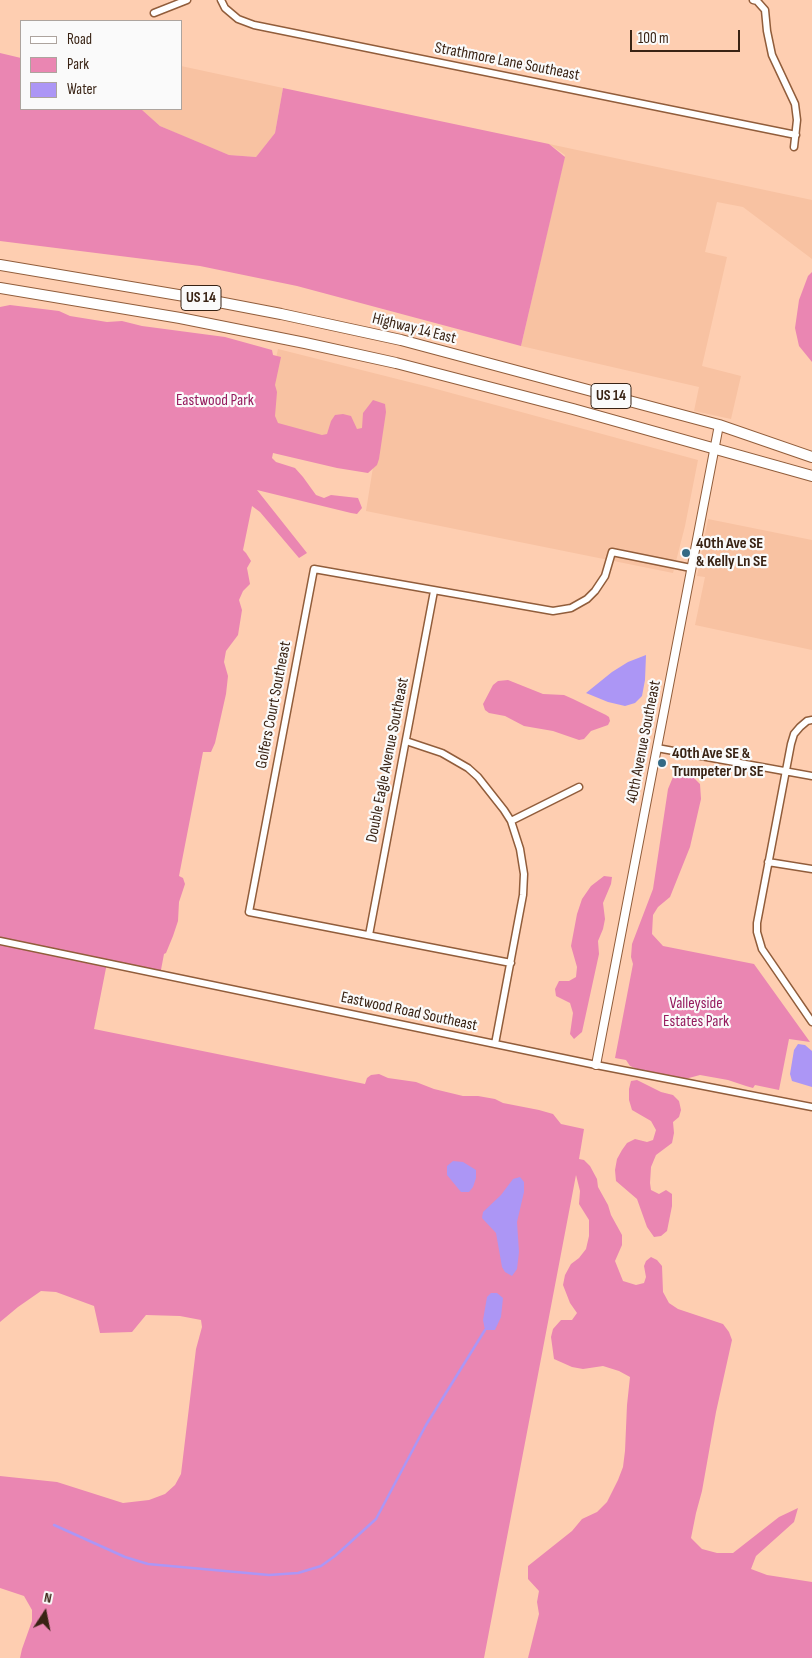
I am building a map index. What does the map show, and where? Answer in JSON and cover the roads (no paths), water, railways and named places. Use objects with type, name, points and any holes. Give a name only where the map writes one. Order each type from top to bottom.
[{"type":"main road","name":"Highway 14 East","points":[[0,264],[199,298],[359,331],[484,362],[718,426],[812,457]]},
{"type":"main road","name":"US 14","points":[[0,288],[153,313],[305,343],[444,376],[812,476]]},
{"type":"street","points":[[154,13],[187,0]]},
{"type":"street","name":"Strathmore Lane Southeast","points":[[221,0],[225,8],[238,18],[254,25],[796,135]]},
{"type":"street","points":[[755,0],[765,10],[766,31],[772,55],[795,104],[797,120],[794,147]]},
{"type":"street","name":"40th Avenue Southeast","points":[[596,1064],[718,426]]},
{"type":"street","name":"Golfers Court Southeast","points":[[511,962],[249,912],[314,569],[544,610],[561,610],[579,604],[595,591],[605,576],[612,552],[691,568]]},
{"type":"street","name":"Double Eagle Avenue Southeast","points":[[369,935],[434,591]]},
{"type":"street","points":[[812,720],[807,721],[794,734],[785,771],[757,923],[758,940],[762,949],[812,1022]]},
{"type":"street","points":[[406,741],[442,753],[468,768],[488,787],[511,821],[520,849],[524,884],[495,1044]]},
{"type":"street","points":[[657,748],[812,776]]},
{"type":"street","points":[[511,821],[579,787]]},
{"type":"street","points":[[768,862],[812,869]]},
{"type":"street","name":"Eastwood Road Southeast","points":[[0,941],[495,1044],[812,1107]]},
{"type":"water","points":[[646,655],[642,696],[635,703],[625,706],[608,702],[586,693],[612,672],[628,662]]},
{"type":"water","points":[[798,1044],[805,1045],[812,1051],[812,1087],[792,1081],[790,1074],[794,1050]]},
{"type":"water","points":[[453,1161],[463,1162],[476,1170],[476,1178],[469,1192],[461,1192],[447,1175],[447,1166]]},
{"type":"water","points":[[520,1177],[524,1182],[524,1192],[517,1222],[519,1252],[517,1269],[512,1276],[505,1272],[502,1267],[496,1233],[482,1218],[483,1212],[501,1195],[513,1179]]},
{"type":"water","points":[[491,1293],[497,1293],[503,1298],[501,1317],[495,1330],[485,1330],[483,1320],[487,1297]]},
{"type":"waterway","points":[[54,1525],[125,1557],[148,1564],[269,1575],[298,1573],[321,1566],[376,1519],[426,1425],[485,1330]]},
{"type":"place","name":"40th Ave SE & Kelly Ln SE","points":[[686,553]]},
{"type":"place","name":"40th Ave SE & Trumpeter Dr SE","points":[[662,763]]},
{"type":"park label","name":"Eastwood Park","points":[[215,401]]},
{"type":"park label","name":"Valleyside Estates Park","points":[[696,1013]]}]
